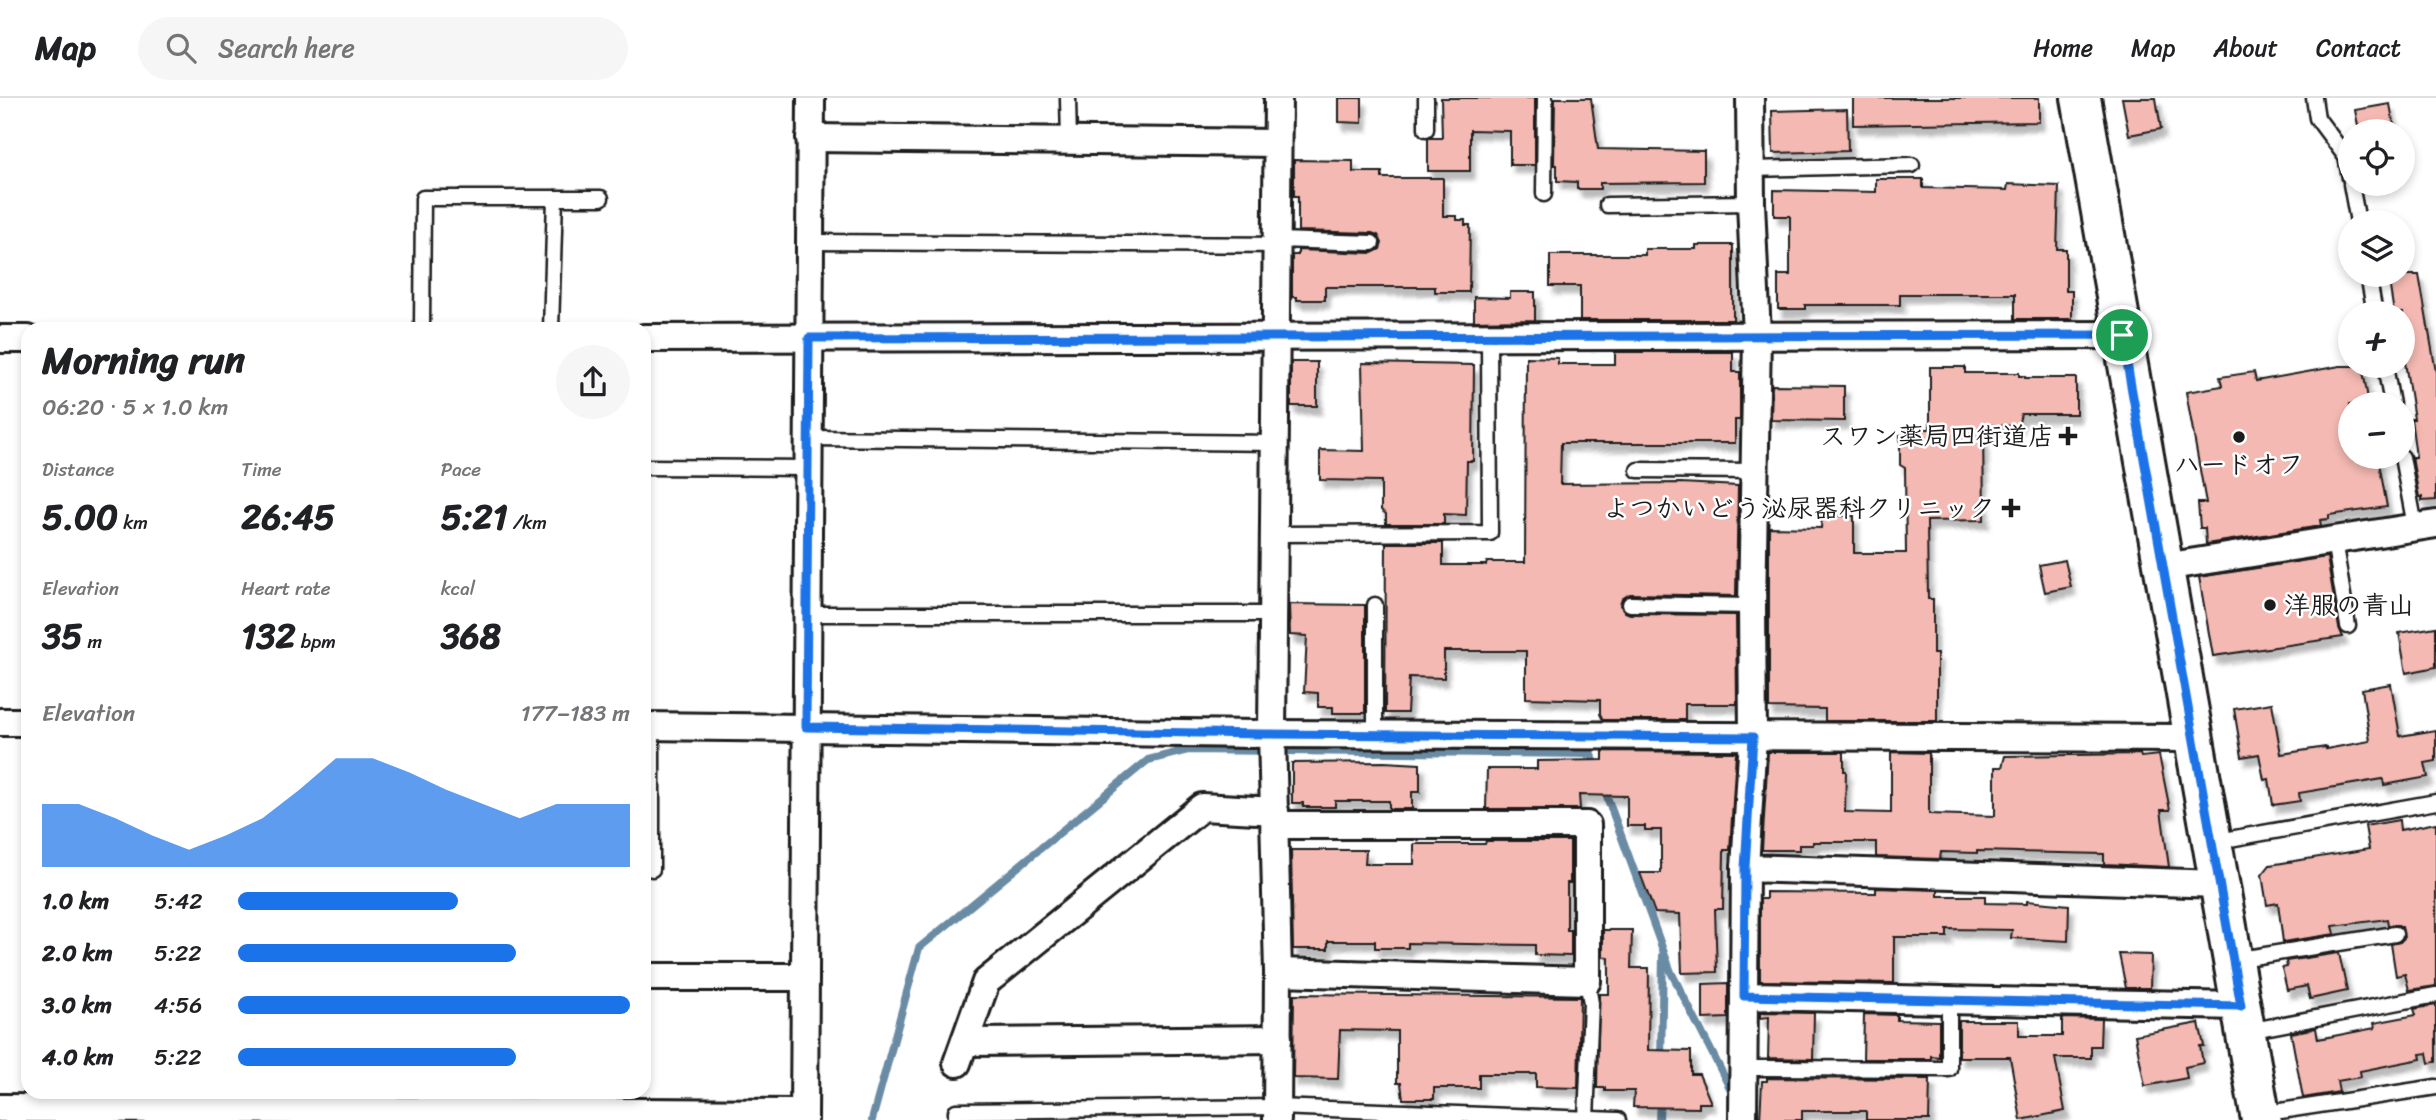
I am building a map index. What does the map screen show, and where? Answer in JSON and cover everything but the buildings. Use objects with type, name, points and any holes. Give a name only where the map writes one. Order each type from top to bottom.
[{"type":"main road","points":[[2081,98],[2260,1117]]},
{"type":"street","points":[[0,1108],[165,1101],[271,1101],[605,1108],[804,1116],[811,98]]},
{"type":"street","points":[[1277,1114],[1278,972],[1273,744],[1278,98]]},
{"type":"street","points":[[1743,1120],[1745,868],[1753,737],[1752,606],[1757,336],[1750,98]]},
{"type":"street","points":[[810,138],[1277,144]]},
{"type":"street","points":[[651,338],[2122,335]]},
{"type":"street","points":[[0,340],[21,339]]},
{"type":"street","points":[[2164,567],[2426,525]]},
{"type":"street","points":[[0,722],[21,722]]},
{"type":"street","points":[[651,726],[806,727],[1273,744],[1375,735],[2193,738]]},
{"type":"street","points":[[1278,972],[1587,981],[1587,825],[1276,818],[1202,807],[986,982],[961,1053],[1278,1039]]},
{"type":"street","points":[[1745,868],[2219,884]]},
{"type":"street","points":[[651,976],[805,977]]},
{"type":"street","points":[[1744,996],[1949,1000],[2244,1019]]},
{"type":"lane","points":[[1068,98],[1069,142]]},
{"type":"lane","points":[[1426,98],[1426,129]]},
{"type":"lane","points":[[1544,194],[1545,98]]},
{"type":"lane","points":[[2314,98],[2317,118],[2338,146]]},
{"type":"lane","points":[[1751,169],[1912,165]]},
{"type":"lane","points":[[422,322],[423,198],[600,198]]},
{"type":"lane","points":[[551,322],[555,198]]},
{"type":"lane","points":[[1606,205],[1751,203]]},
{"type":"lane","points":[[810,242],[1372,243]]},
{"type":"lane","points":[[1275,534],[1490,533],[1489,336]]},
{"type":"lane","points":[[808,438],[1274,443]]},
{"type":"lane","points":[[651,467],[808,468]]},
{"type":"lane","points":[[2406,469],[2426,525]]},
{"type":"lane","points":[[1638,470],[1754,471]]},
{"type":"lane","points":[[2334,540],[2348,626]]},
{"type":"lane","points":[[1630,604],[1752,606]]},
{"type":"lane","points":[[1375,605],[1375,735]]},
{"type":"lane","points":[[807,614],[1274,614]]},
{"type":"lane","points":[[2212,842],[2436,802]]},
{"type":"lane","points":[[651,833],[652,869]]},
{"type":"lane","points":[[2233,960],[2395,934]]},
{"type":"lane","points":[[1586,1119],[1591,1003],[1587,981]]},
{"type":"lane","points":[[2244,1019],[2436,995]]},
{"type":"lane","points":[[1744,1068],[1949,1069],[1949,1000]]},
{"type":"lane","points":[[2260,1117],[2436,1087]]},
{"type":"lane","points":[[956,1120],[956,1111],[1618,1120]]},
{"type":"waterway","points":[[872,1120],[919,948],[1148,760],[1188,750],[1591,754],[1598,770]]},
{"type":"waterway","points":[[1603,786],[1671,972],[1734,1096]]},
{"type":"waterway","points":[[1661,1061],[1663,955]]},
{"type":"waterway","points":[[1659,1120],[1660,1098]]},
{"type":"place","name":"スワン薬局四街道店","points":[[2068,436]]},
{"type":"place","name":"ハードオフ","points":[[2239,437]]},
{"type":"place","name":"よつかいどう泌尿器科クリニック","points":[[2011,508]]},
{"type":"place","name":"洋服の青山","points":[[2270,605]]},
{"type":"route","points":[[2122,335],[2241,1006],[1744,996],[1745,868],[1753,737],[1264,734],[806,727],[809,338],[2122,335]]}]
